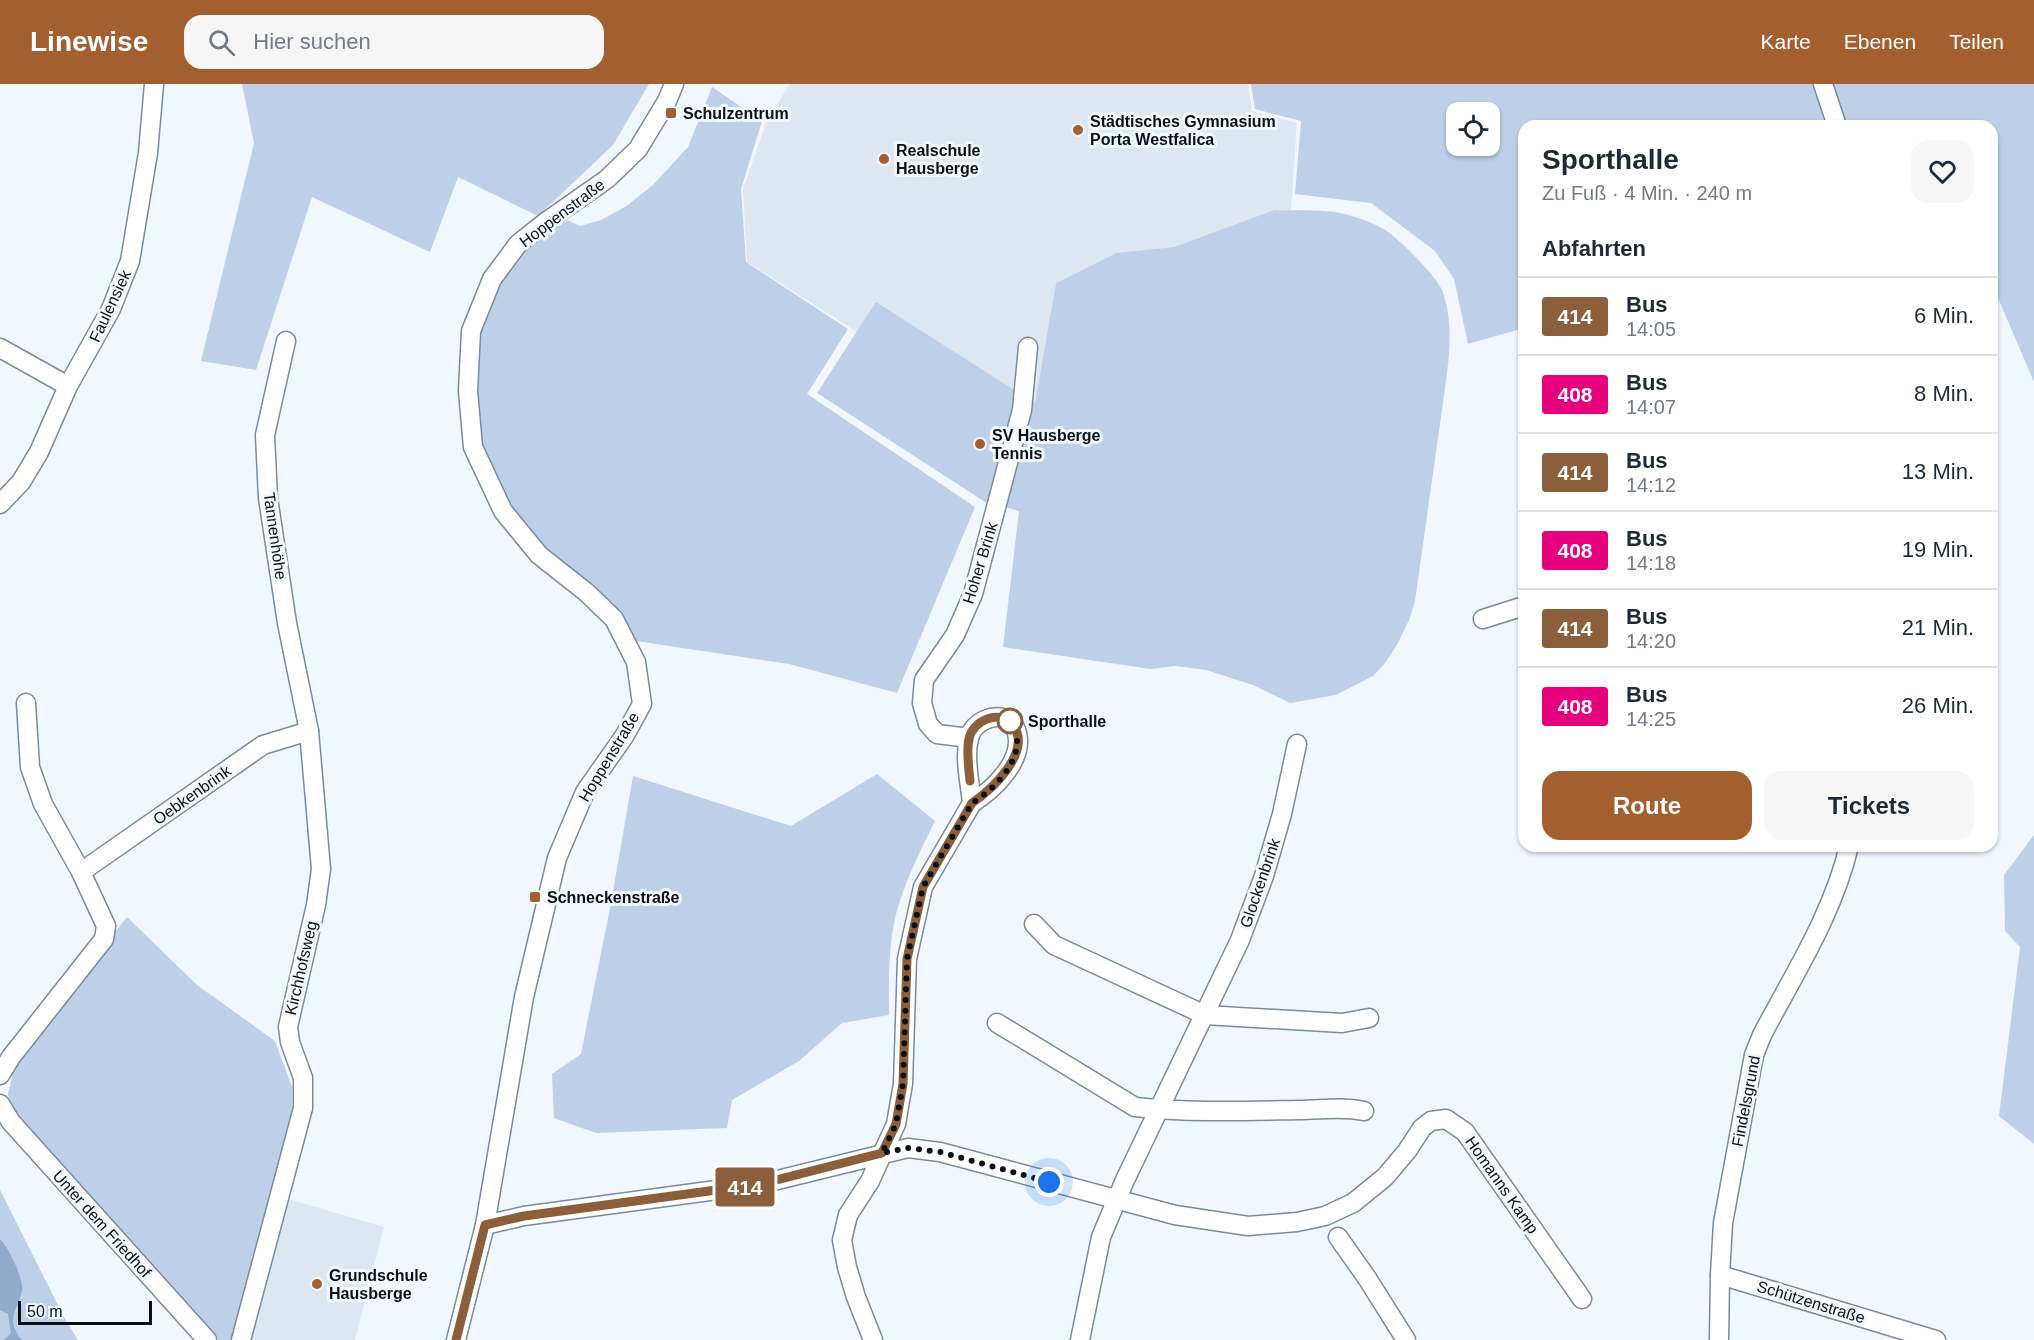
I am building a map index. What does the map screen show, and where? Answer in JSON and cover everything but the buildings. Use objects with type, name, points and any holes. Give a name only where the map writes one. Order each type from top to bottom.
[{"type":"street","name":"Faulensiek","points":[[0,504],[21,482],[39,452],[69,386],[111,309],[130,261],[148,153],[154,84]]},
{"type":"street","name":"Hoppenstraße","points":[[456,1340],[485,1225],[524,998],[556,858],[585,792],[625,735],[642,704],[636,662],[614,619],[586,592],[539,555],[503,511],[473,447],[468,391],[471,332],[492,279],[518,244],[607,179],[638,149],[667,101],[674,84]]},
{"type":"street","points":[[1823,84],[1835,120]]},
{"type":"street","name":"Tannenhöhe","points":[[286,341],[265,435],[268,498],[287,623],[309,731]]},
{"type":"street","name":"Hoher Brink","points":[[969,738],[937,734],[928,724],[922,703],[924,680],[955,635],[973,594],[1022,410],[1028,347]]},
{"type":"street","points":[[0,348],[69,386]]},
{"type":"street","points":[[1483,619],[1518,608]]},
{"type":"street","points":[[0,1075],[11,1057],[104,939],[106,926],[81,872],[43,804],[30,767],[26,703]]},
{"type":"street","points":[[873,1340],[856,1298],[842,1240],[848,1215],[870,1181],[896,1124],[901,1094],[907,959],[923,887],[972,803],[985,795],[1016,756],[1019,741],[1016,729],[1010,721],[1000,718],[987,719],[975,725],[969,738],[968,759],[972,803]]},
{"type":"street","name":"Oebkenbrink","points":[[81,872],[263,745],[309,731]]},
{"type":"street","name":"Kirchhofsweg","points":[[241,1340],[303,1108],[303,1078],[290,1042],[288,1027],[316,905],[321,869],[309,731]]},
{"type":"street","name":"Glockenbrink","points":[[1080,1340],[1101,1237],[1116,1200],[1240,940],[1264,876],[1282,814],[1298,744]]},
{"type":"street","name":"Findelsgrund","points":[[1719,1340],[1723,1223],[1754,1055],[1832,899],[1844,870],[1848,852]]},
{"type":"street","points":[[1034,924],[1054,945],[1205,1016],[1342,1023],[1369,1018]]},
{"type":"street","points":[[998,1023],[1135,1107],[1160,1110],[1300,1110],[1348,1107],[1364,1111]]},
{"type":"street","name":"Unter dem Friedhof","points":[[0,1104],[11,1122],[207,1340]]},
{"type":"street","name":"Homanns Kamp","points":[[1116,1200],[1176,1215],[1248,1226],[1297,1222],[1325,1216],[1353,1203],[1385,1177],[1407,1151],[1422,1128],[1431,1121],[1446,1119],[1465,1131],[1582,1299]]},
{"type":"street","points":[[485,1225],[524,1216],[761,1184],[908,1148],[940,1152],[1116,1200]]},
{"type":"street","points":[[1338,1237],[1406,1340]]},
{"type":"street","name":"Schützenstraße","points":[[1720,1275],[1936,1340]]},
{"type":"shaded area","points":[[242,84],[649,84],[613,145],[538,216],[458,177],[430,252],[312,197],[256,370],[201,361],[254,143]]},
{"type":"shaded area","points":[[790,84],[1248,84],[1252,111],[1297,123],[1291,210],[1274,210],[1174,247],[1116,253],[1056,283],[1035,403],[876,303],[857,332],[747,262],[743,189],[768,118]]},
{"type":"shaded area","points":[[1251,84],[2034,84],[2034,382],[1998,298],[1998,120],[1518,120],[1518,330],[1468,344],[1454,279],[1435,251],[1371,203],[1295,194],[1301,121],[1255,109]]},
{"type":"shaded area","points":[[712,87],[762,121],[741,189],[746,262],[848,329],[807,394],[975,507],[897,693],[789,664],[636,641],[617,616],[542,551],[506,507],[479,450],[475,335],[495,282],[525,247],[565,219],[580,226],[601,220],[625,207],[653,185],[688,147]]},
{"type":"shaded area","points":[[1274,210],[1343,213],[1382,228],[1406,247],[1442,290],[1448,312],[1449,359],[1415,601],[1398,643],[1386,662],[1373,676],[1336,695],[1290,703],[1253,685],[1206,670],[1175,666],[1150,669],[1003,647],[1019,511],[985,502],[817,393],[876,302],[1035,403],[1056,283],[1116,253],[1174,247]]},
{"type":"shaded area","points":[[877,774],[935,821],[908,878],[893,926],[890,951],[889,1015],[842,1023],[799,1061],[732,1100],[727,1128],[596,1133],[554,1118],[552,1074],[581,1054],[633,776],[791,826]]},
{"type":"shaded area","points":[[2034,835],[2034,1144],[1999,1116],[2020,947],[2005,931],[2004,875]]},
{"type":"shaded area","points":[[127,917],[197,985],[275,1041],[292,1087],[292,1118],[234,1340],[218,1340],[20,1123],[11,1108],[8,1094],[16,1060]]},
{"type":"shaded area","points":[[0,1190],[65,1319],[78,1340],[0,1340]]},
{"type":"shaded area","name":"Grundschule Hausberge","points":[[285,1198],[384,1227],[355,1340],[250,1340]]},
{"type":"shaded area","points":[[0,1239],[11,1256],[21,1279],[22,1291],[13,1321],[22,1340],[4,1340],[11,1333],[8,1314],[0,1310]]},
{"type":"bus line","name":"414","points":[[456,1340],[485,1225],[524,1216],[761,1184],[882,1153],[896,1124],[903,1084],[907,959],[923,887],[972,803],[985,795],[1016,756],[1019,741],[1016,729],[1010,721],[1000,718],[987,719],[975,725],[969,738],[970,781]]},
{"type":"place","name":"Schulzentrum","points":[[671,113]]},
{"type":"place","name":"Städtisches Gymnasium Porta Westfalica","points":[[1078,130]]},
{"type":"place","name":"Realschule Hausberge","points":[[884,159]]},
{"type":"place","name":"SV Hausberge Tennis","points":[[980,444]]},
{"type":"place","name":"Sporthalle","points":[[1010,721]]},
{"type":"place","name":"Schneckenstraße","points":[[535,897]]},
{"type":"place","name":"Grundschule Hausberge","points":[[317,1284]]},
{"type":"route","points":[[1010,721],[1016,729],[1019,741],[1016,756],[985,795],[972,803],[923,887],[907,959],[903,1084],[896,1124],[882,1153],[908,1148],[940,1152],[1049,1182]]}]
